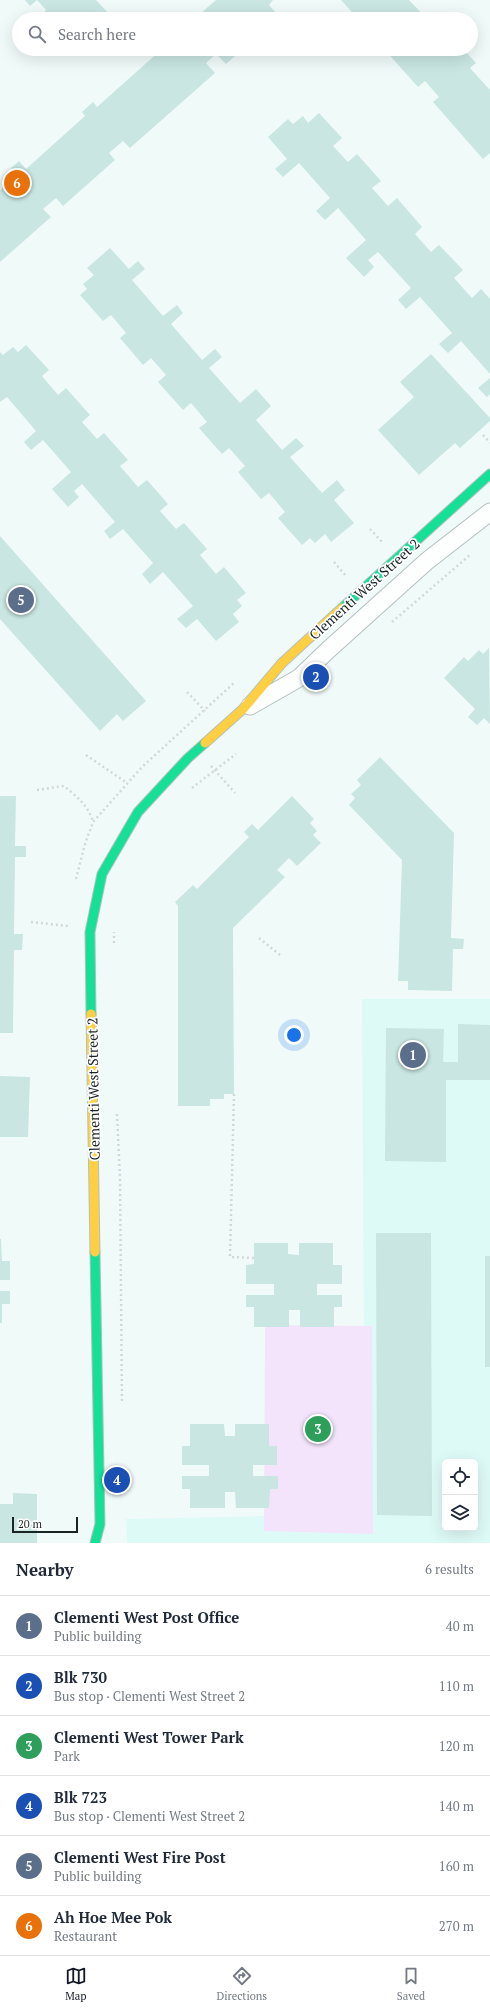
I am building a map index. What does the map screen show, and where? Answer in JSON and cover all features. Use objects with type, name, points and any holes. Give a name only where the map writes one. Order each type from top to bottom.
[{"type":"street","name":"Clementi West Street 2","points":[[95,1543],[100,1524],[90,929],[102,874],[138,812],[188,758],[243,710],[282,663],[490,474]]},
{"type":"street","name":"Clementi West Street 2","points":[[243,710],[299,678],[427,561],[490,512]]},
{"type":"street","name":"Clementi West Street 2","points":[[100,1524],[106,1543]]},
{"type":"path","points":[[483,435],[490,443]]},
{"type":"path","points":[[370,529],[386,546]]},
{"type":"path","points":[[388,625],[473,552]]},
{"type":"path","points":[[334,562],[348,579]]},
{"type":"path","points":[[76,885],[78,869],[93,822],[126,783],[237,679]]},
{"type":"path","points":[[187,692],[221,729]]},
{"type":"path","points":[[186,793],[236,754]]},
{"type":"path","points":[[86,755],[126,783]]},
{"type":"path","points":[[215,770],[235,794]]},
{"type":"path","points":[[37,790],[64,786],[84,803],[93,822]]},
{"type":"path","points":[[31,922],[72,927]]},
{"type":"path","points":[[114,930],[114,945]]},
{"type":"path","points":[[259,938],[280,955]]},
{"type":"path","points":[[234,1094],[230,1257],[254,1258]]},
{"type":"path","points":[[117,1107],[120,1177],[122,1405]]},
{"type":"shaded area","points":[[362,999],[490,999],[490,1543],[127,1543],[126,1519],[365,1514]]},
{"type":"shaded area","points":[[265,1325],[372,1326],[373,1534],[264,1531]]},
{"type":"building","points":[[25,0],[37,0],[30,6]]},
{"type":"building","points":[[37,0],[96,0],[107,12],[44,12],[46,10]]},
{"type":"building","points":[[216,0],[273,0],[269,5],[275,12],[202,12]]},
{"type":"building","points":[[341,0],[409,0],[420,12],[352,12]]},
{"type":"building","points":[[154,56],[214,56],[206,63],[215,73],[130,148],[123,141],[109,153],[115,160],[63,206],[56,198],[43,209],[51,217],[0,262],[0,190],[17,175],[11,168],[19,161],[26,169],[85,116],[82,112],[93,102],[97,107]]},
{"type":"building","points":[[218,56],[235,56],[226,64]]},
{"type":"building","points":[[390,56],[470,56],[476,63],[470,68],[490,90],[490,153],[483,159],[433,102],[439,97],[425,81],[418,87]]},
{"type":"building","points":[[319,113],[342,138],[333,146],[348,162],[357,154],[381,181],[372,188],[388,206],[397,198],[422,227],[415,234],[431,252],[439,245],[463,270],[454,278],[472,298],[481,289],[490,299],[490,374],[461,341],[448,353],[439,344],[452,333],[420,297],[406,309],[398,300],[411,288],[378,252],[368,260],[374,267],[364,277],[346,258],[366,240],[338,208],[325,220],[316,211],[330,198],[299,163],[283,177],[275,169],[287,159],[268,137],[288,119],[293,124],[303,116],[308,123]]},
{"type":"building","points":[[110,248],[129,269],[138,261],[145,269],[132,280],[163,316],[177,305],[183,313],[171,324],[202,360],[215,349],[222,357],[209,368],[240,403],[256,389],[271,406],[256,420],[282,450],[296,438],[304,446],[290,457],[322,493],[337,480],[345,490],[334,500],[354,523],[331,542],[325,534],[315,543],[310,538],[302,545],[278,518],[285,512],[269,493],[261,499],[238,472],[245,466],[229,448],[222,454],[199,428],[207,422],[191,403],[183,410],[158,382],[166,375],[151,358],[143,365],[120,338],[126,333],[111,315],[103,321],[80,295],[87,289],[83,284],[94,275],[87,268]]},
{"type":"building","points":[[26,345],[49,370],[42,376],[58,395],[66,388],[90,415],[82,422],[97,439],[104,433],[128,460],[120,466],[138,487],[147,480],[168,504],[160,511],[176,529],[184,523],[207,549],[200,555],[216,574],[224,567],[246,593],[237,600],[242,606],[233,614],[239,622],[216,641],[197,619],[186,628],[177,619],[193,606],[163,572],[150,584],[142,574],[153,563],[123,529],[110,539],[104,531],[115,522],[82,484],[74,491],[79,497],[68,507],[52,489],[71,472],[43,440],[31,450],[24,442],[36,431],[7,397],[0,402],[0,352],[3,355],[13,347],[18,352]]},
{"type":"building","points":[[431,354],[490,418],[490,421],[460,448],[455,443],[419,475],[378,430],[414,397],[400,382]]},
{"type":"building","points":[[490,378],[490,394],[487,397],[478,388]]},
{"type":"building","points":[[0,536],[146,701],[123,721],[117,714],[100,731],[0,619]]},
{"type":"building","points":[[489,648],[490,724],[484,718],[477,725],[468,717],[475,709],[444,678],[464,657],[468,661],[479,650],[483,654]]},
{"type":"building","points":[[380,757],[454,833],[451,938],[464,939],[463,949],[453,949],[452,991],[408,990],[408,981],[398,981],[402,860],[349,805],[355,798],[351,794],[361,785],[357,780]]},
{"type":"building","points":[[0,796],[16,796],[15,846],[26,846],[26,857],[15,857],[14,934],[23,934],[22,950],[14,950],[13,1033],[0,1033]]},
{"type":"building","points":[[292,796],[314,819],[310,823],[317,831],[313,835],[321,843],[297,866],[289,858],[277,870],[285,877],[233,928],[234,1094],[224,1094],[224,1099],[210,1099],[210,1106],[178,1106],[178,906],[175,902],[193,885],[197,889],[249,837],[244,832],[252,824],[258,830]]},
{"type":"building","points":[[458,1024],[490,1025],[490,1080],[446,1080],[446,1162],[385,1161],[386,1028],[444,1029],[443,1062],[458,1062]]},
{"type":"building","points":[[0,1076],[30,1077],[28,1137],[0,1137]]},
{"type":"building","points":[[376,1233],[431,1233],[432,1516],[377,1515]]},
{"type":"building","points":[[0,1239],[2,1261],[10,1261],[10,1280],[0,1280]]},
{"type":"building","points":[[254,1243],[288,1243],[288,1254],[299,1255],[299,1243],[333,1243],[333,1265],[342,1265],[342,1284],[317,1284],[317,1295],[342,1295],[342,1307],[334,1307],[334,1327],[300,1327],[300,1310],[289,1310],[289,1327],[254,1327],[254,1307],[246,1307],[246,1295],[274,1295],[274,1284],[246,1284],[246,1265],[254,1264]]},
{"type":"building","points":[[485,1256],[490,1256],[490,1367],[485,1367]]},
{"type":"building","points":[[0,1291],[10,1291],[10,1304],[2,1304],[2,1323],[0,1323]]},
{"type":"building","points":[[190,1424],[224,1424],[225,1436],[235,1436],[235,1424],[269,1424],[269,1446],[277,1446],[277,1465],[253,1465],[253,1476],[278,1476],[278,1489],[270,1489],[269,1508],[236,1508],[235,1492],[225,1492],[225,1508],[190,1508],[190,1489],[182,1489],[182,1476],[209,1476],[209,1465],[182,1465],[182,1446],[190,1446]]},
{"type":"building","points":[[13,1493],[37,1494],[37,1543],[0,1543],[0,1504],[13,1504]]},
{"type":"traffic: fast","points":[[342,608],[490,474]]},
{"type":"traffic: fast","points":[[91,1014],[90,932],[102,874],[138,812],[188,758],[205,743]]},
{"type":"traffic: fast","points":[[95,1252],[100,1524],[95,1543]]},
{"type":"traffic: slow","points":[[205,743],[243,709],[282,663],[342,608]]},
{"type":"traffic: slow","points":[[91,1014],[95,1252]]},
{"type":"place","name":"Ah Hoe Mee Pok","points":[[17,183]]},
{"type":"place","name":"Clementi West Fire Post","points":[[21,600]]},
{"type":"place","name":"Blk 730","points":[[316,677]]},
{"type":"place","name":"Clementi West Post Office","points":[[413,1055]]},
{"type":"place","name":"Clementi West Tower Park","points":[[318,1429]]},
{"type":"place","name":"Blk 723","points":[[117,1480]]}]
